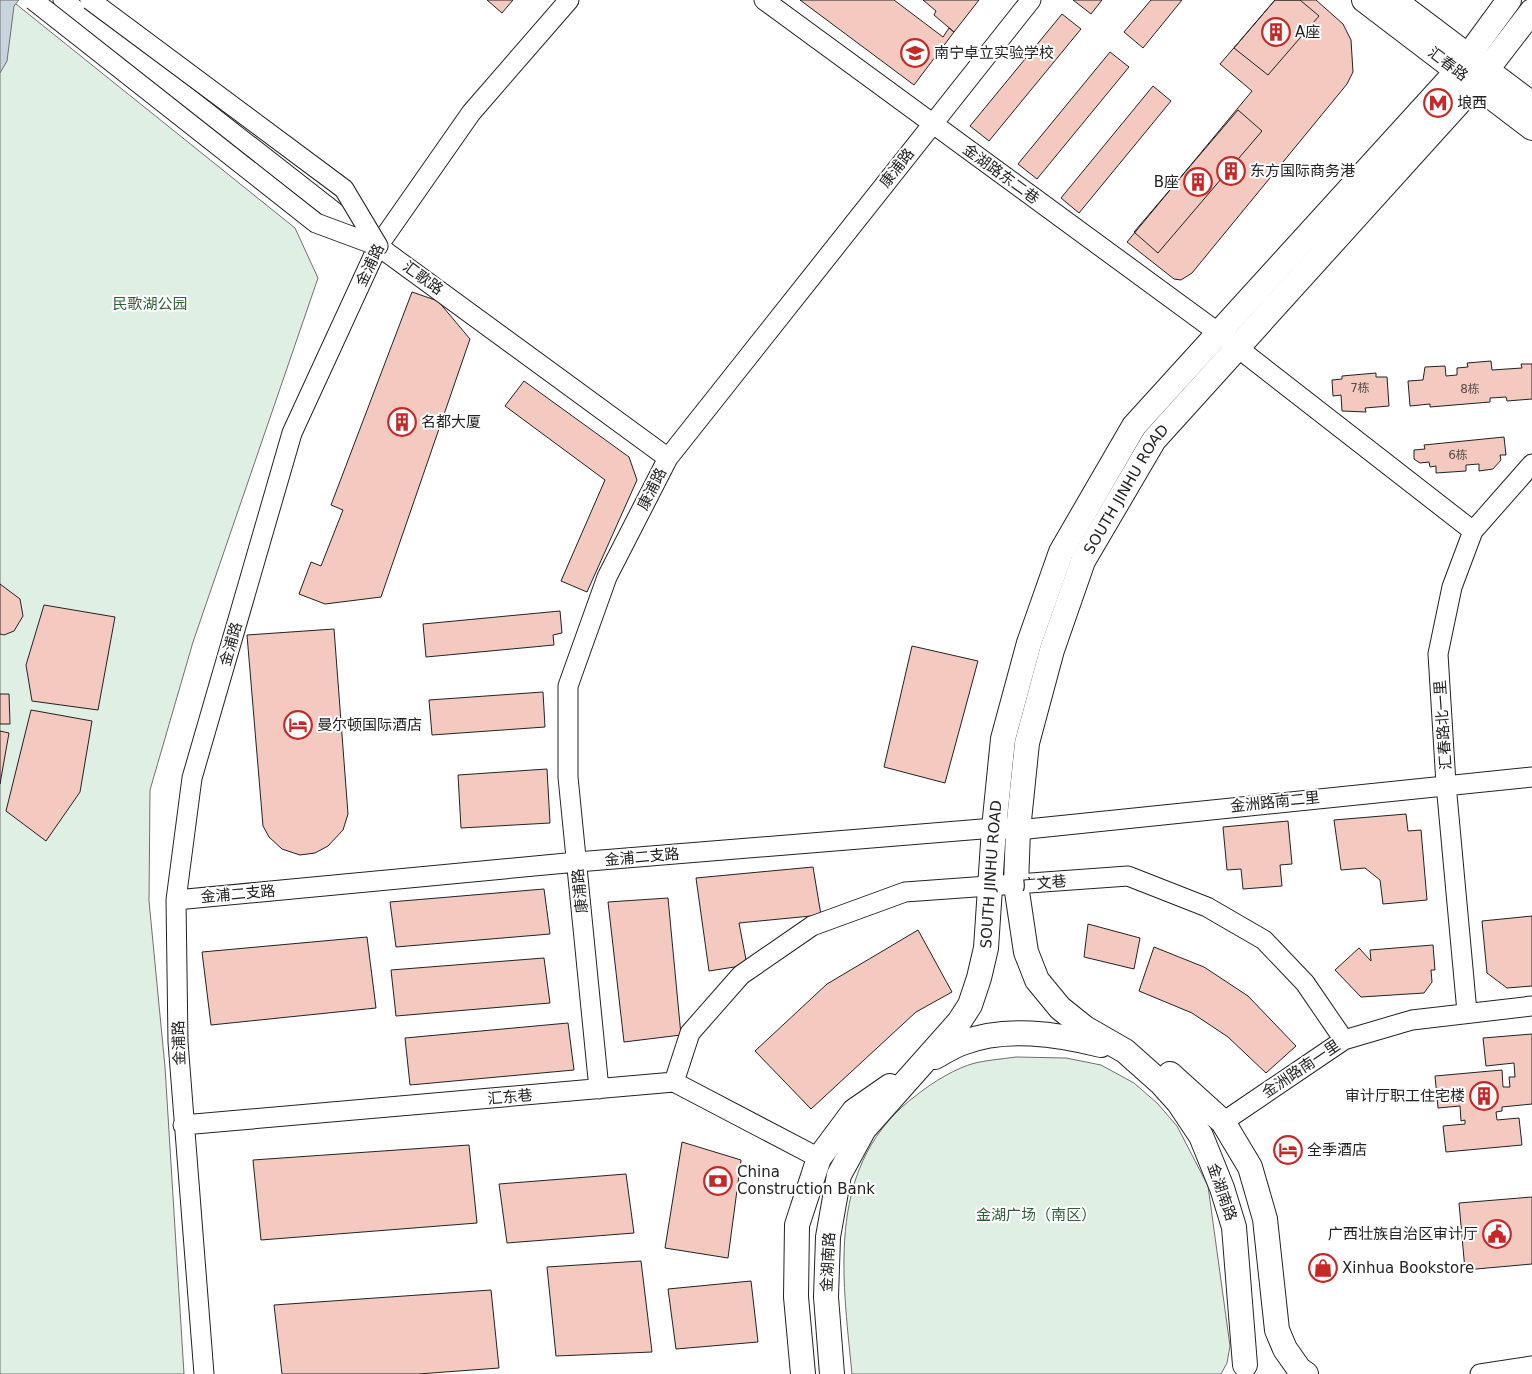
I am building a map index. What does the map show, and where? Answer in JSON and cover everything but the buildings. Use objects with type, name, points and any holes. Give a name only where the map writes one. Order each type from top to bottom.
[{"type":"main road","name":"汇春路","points":[[1364,0],[1462,63]]},
{"type":"main road","name":"汇春路","points":[[1394,0],[1462,63],[1481,78],[1532,128]]},
{"type":"main road","name":"SOUTH JINHU ROAD","points":[[926,1062],[959,1022],[970,1005],[979,978],[986,948],[992,885],[994,828],[1004,739],[1029,643],[1061,552],[1134,426],[1220,334],[1462,63],[1509,0]]},
{"type":"main road","name":"SOUTH JINHU ROAD","points":[[1125,1051],[1085,1028],[1060,1008],[1038,980],[1026,952],[1016,885],[1018,830],[1027,743],[1052,650],[1083,561],[1154,440],[1481,78],[1532,11]]},
{"type":"main road","name":"汇春路","points":[[1481,78],[1532,104]]},
{"type":"main road","points":[[803,1374],[796,1297],[797,1224],[819,1158],[854,1111],[926,1062],[963,1042],[1004,1034],[1068,1037],[1125,1051],[1167,1071],[1223,1122],[1250,1167],[1265,1219],[1277,1330],[1299,1369],[1306,1374]]},
{"type":"main road","name":"金湖南路","points":[[1125,1051],[1179,1103],[1201,1136],[1222,1188],[1234,1227],[1245,1365]]},
{"type":"main road","name":"金湖南路","points":[[832,1374],[826,1289],[828,1237],[838,1175],[864,1129],[926,1062]]},
{"type":"street","points":[[33,0],[316,223],[378,246]]},
{"type":"street","name":"汇歌路","points":[[63,0],[378,246],[668,458]]},
{"type":"street","points":[[90,0],[344,189],[378,246]]},
{"type":"street","name":"金浦路","points":[[204,1374],[183,1126],[178,1042],[176,900],[192,778],[292,433],[378,246],[471,113],[569,0]]},
{"type":"street","name":"金湖路东二巷","points":[[764,0],[1220,334],[1237,350],[1473,531]]},
{"type":"street","name":"康浦路","points":[[599,1089],[568,777],[568,686],[607,577],[668,458],[1030,0]]},
{"type":"street","name":"汇春路北一里","points":[[1467,1012],[1446,784],[1438,654],[1452,587],[1473,531],[1532,464]]},
{"type":"street","name":"金洲路南二里","points":[[1018,830],[1446,784],[1532,777]]},
{"type":"street","name":"金浦二支路","points":[[176,900],[577,862],[994,828],[1018,830]]},
{"type":"street","name":"广文巷","points":[[674,1082],[690,1032],[741,975],[812,926],[905,892],[1128,876],[1207,907],[1264,940],[1305,983],[1344,1040]]},
{"type":"street","name":"金洲路南一里","points":[[1223,1122],[1344,1040],[1412,1020],[1467,1012],[1532,1006]]},
{"type":"street","points":[[674,1082],[819,1158]]},
{"type":"street","name":"汇东巷","points":[[183,1126],[674,1082]]},
{"type":"street","points":[[1480,1374],[1532,1366]]},
{"type":"green space","name":"民歌湖公园","points":[[0,0],[11,0],[295,228],[318,278],[193,642],[150,790],[149,901],[165,1067],[184,1374],[0,1374]]},
{"type":"green space","name":"金湖广场（南区）","points":[[1016,1057],[1066,1058],[1101,1065],[1134,1083],[1157,1103],[1177,1126],[1208,1186],[1230,1346],[1227,1363],[1221,1374],[852,1374],[845,1297],[844,1259],[846,1222],[854,1186],[867,1152],[888,1121],[918,1094],[938,1080],[960,1068],[975,1063]]},
{"type":"shaded area","points":[[0,0],[19,0],[14,6],[7,61],[0,73]]},
{"type":"place","name":"A座","points":[[1276,32]]},
{"type":"place","name":"南宁卓立实验学校","points":[[915,53]]},
{"type":"place","name":"埌西","points":[[1438,103]]},
{"type":"place","name":"东方国际商务港","points":[[1231,171]]},
{"type":"place","name":"B座","points":[[1198,182]]},
{"type":"place","name":"名都大厦","points":[[402,422]]},
{"type":"place","name":"曼尔顿国际酒店","points":[[298,725]]},
{"type":"place","name":"审计厅职工住宅楼","points":[[1484,1096]]},
{"type":"place","name":"全季酒店","points":[[1288,1150]]},
{"type":"place","name":"China Construction Bank","points":[[718,1181]]},
{"type":"place","name":"广西壮族自治区审计厅","points":[[1497,1234]]},
{"type":"place","name":"Xinhua Bookstore","points":[[1323,1268]]}]
